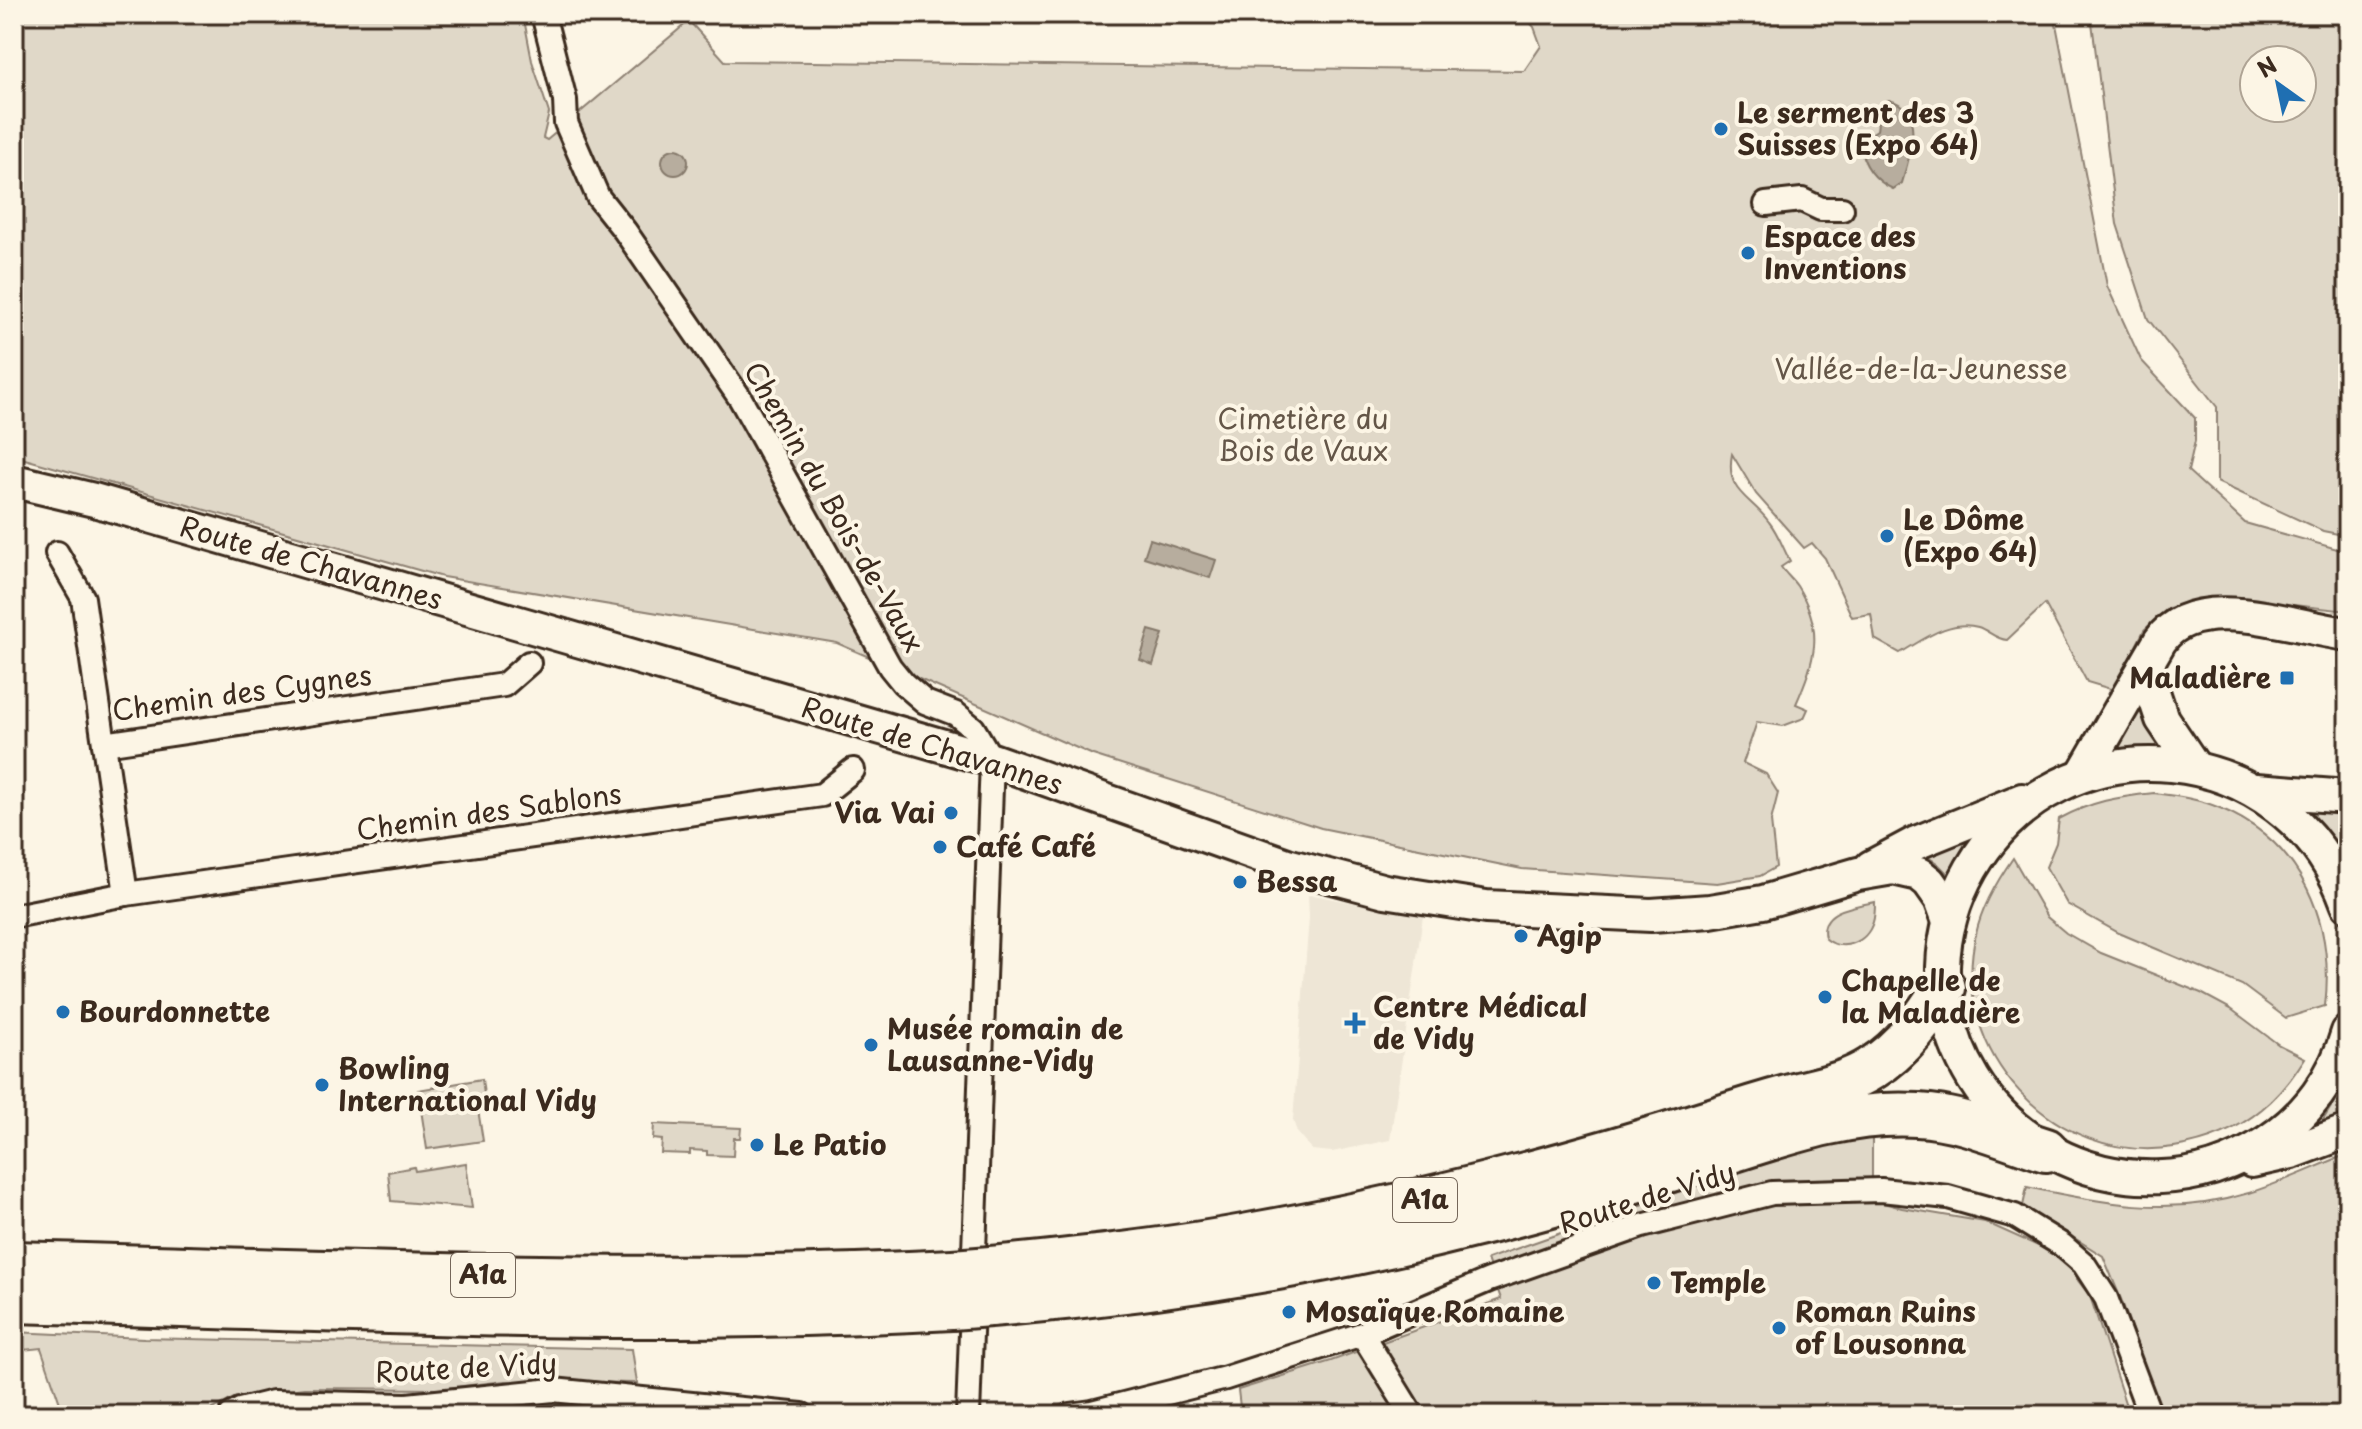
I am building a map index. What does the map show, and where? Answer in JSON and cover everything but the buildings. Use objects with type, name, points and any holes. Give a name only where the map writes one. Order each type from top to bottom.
[{"type":"highway","name":"A1a","points":[[14,1301],[585,1315],[800,1315],[971,1288],[1407,1204],[1572,1162],[1786,1097],[1833,1086],[1874,1067],[1898,1047],[1944,988]]},
{"type":"highway","name":"A1a","points":[[14,1263],[692,1278],[811,1277],[1079,1298],[1344,1256],[1531,1212],[1773,1139],[1855,1118],[1898,1114],[1941,1118],[2046,1150]]},
{"type":"main road","name":"Route de Chavannes","points":[[14,481],[94,500],[992,760],[1287,865],[1385,891],[1486,907],[1651,915],[1710,911],[1763,902],[1858,874],[1893,868],[1919,874],[1936,890],[1949,921]]},
{"type":"main road","points":[[2083,774],[2165,634],[2184,620],[2199,615],[2231,614],[2348,634]]},
{"type":"main road","points":[[2145,668],[2162,719],[2195,768]]},
{"type":"main road","points":[[2348,905],[2327,860],[2312,839],[2286,813],[2254,790],[2195,768],[2147,764],[2109,768],[2083,774],[2037,796],[1998,832],[1979,855],[1963,883],[1949,921],[1944,988],[1951,1027],[1965,1064],[1986,1098],[2014,1127],[2046,1150],[2077,1165],[2111,1175],[2145,1178],[2179,1176],[2292,1152],[2348,1131]]},
{"type":"main road","points":[[2254,790],[2348,797]]},
{"type":"main road","name":"Route de Chavannes","points":[[1858,874],[1916,843],[2037,796]]},
{"type":"main road","points":[[2213,1169],[2250,1153],[2281,1133],[2304,1111],[2330,1075],[2342,1053],[2348,1032]]},
{"type":"street","name":"Chemin du Bois-de-Vaux","points":[[543,14],[565,100],[566,123],[598,197],[625,231],[740,398],[890,667],[925,702],[956,714],[973,728],[992,760]]},
{"type":"street","points":[[1766,204],[1802,200],[1821,209],[1842,209]]},
{"type":"street","name":"Chemin des Cygnes","points":[[57,553],[83,598],[104,744],[504,685],[529,663]]},
{"type":"street","points":[[14,916],[126,894],[104,744]]},
{"type":"street","points":[[968,1415],[992,760]]},
{"type":"street","name":"Chemin des Sablons","points":[[126,894],[822,795],[853,770]]},
{"type":"street","name":"Route de Vidy","points":[[1070,1415],[1226,1378],[1362,1334],[1489,1280],[1642,1226],[1772,1193],[1881,1190],[1948,1197],[2015,1216],[2062,1245],[2084,1264],[2106,1298],[2150,1415]]},
{"type":"street","points":[[1362,1334],[1412,1415]]},
{"type":"street","name":"Route de Vidy","points":[[231,1415],[273,1402],[460,1406],[553,1390],[802,1415]]},
{"type":"shaded area","points":[[1889,100],[1901,105],[1912,124],[1911,148],[1902,183],[1893,189],[1870,170],[1859,143],[1862,137],[1877,130],[1880,105]]},
{"type":"shaded area","points":[[675,149],[684,153],[688,162],[684,171],[675,175],[666,171],[662,162],[666,153]]},
{"type":"shaded area","points":[[1150,539],[1216,560],[1210,578],[1144,557]]},
{"type":"shaded area","points":[[1149,630],[1163,634],[1153,665],[1140,660]]},
{"type":"shaded area","name":"Centre Médical de Vidy","points":[[1308,894],[1423,916],[1390,1140],[1332,1152],[1312,1150],[1297,1132],[1293,1120],[1309,918]]},
{"type":"green space","name":"Cimetière du Bois de Vaux","points":[[14,14],[523,14],[532,61],[549,113],[543,138],[547,140],[689,21],[725,61],[1524,71],[1541,46],[1534,27],[1523,14],[2054,14],[2107,286],[2141,360],[2195,418],[2195,441],[2188,471],[2245,523],[2348,552],[2348,611],[2238,599],[2168,608],[2144,630],[2114,690],[2087,682],[2045,604],[2007,640],[1978,627],[1957,626],[1937,632],[1900,653],[1875,639],[1871,614],[1852,617],[1825,558],[1812,543],[1804,548],[1756,494],[1732,454],[1732,477],[1736,486],[1762,513],[1778,536],[1790,561],[1781,567],[1806,602],[1814,631],[1812,659],[1796,704],[1808,709],[1804,718],[1783,726],[1757,722],[1743,763],[1766,774],[1778,793],[1771,821],[1776,867],[1760,876],[1717,883],[1522,869],[1321,828],[1093,755],[837,643],[443,577],[14,456]]},
{"type":"green space","points":[[2091,14],[2348,14],[2348,536],[2323,531],[2217,482],[2217,407],[2148,319],[2117,224]]},
{"type":"green space","points":[[2139,699],[2162,746],[2114,749]]},
{"type":"green space","points":[[2154,793],[2196,800],[2220,808],[2272,841],[2292,863],[2318,915],[2327,975],[2325,1006],[2286,1018],[2242,985],[2119,933],[2067,904],[2046,867],[2056,843],[2059,819],[2105,801]]},
{"type":"green space","points":[[2305,808],[2348,808],[2348,863],[2330,836]]},
{"type":"green space","points":[[1968,839],[1948,874],[1920,852]]},
{"type":"green space","points":[[2013,858],[2047,917],[2066,933],[2101,953],[2201,993],[2231,1009],[2279,1045],[2305,1058],[2291,1079],[2269,1104],[2232,1129],[2174,1147],[2130,1148],[2089,1138],[2052,1119],[2020,1092],[1995,1058],[1978,1020],[1972,978],[1976,934],[1996,885]]},
{"type":"green space","points":[[1875,902],[1873,922],[1859,940],[1853,944],[1838,945],[1825,938],[1824,929],[1832,915]]},
{"type":"green space","points":[[482,1079],[484,1095],[476,1097],[483,1141],[427,1149],[418,1090]]},
{"type":"green space","points":[[2348,1079],[2348,1115],[2323,1120]]},
{"type":"green space","points":[[654,1124],[741,1128],[740,1138],[734,1138],[733,1156],[707,1155],[707,1151],[690,1150],[690,1154],[661,1153],[662,1140],[653,1139]]},
{"type":"green space","points":[[1872,1138],[1872,1200],[1985,1222],[2078,1264],[2076,1278],[2090,1296],[2129,1415],[1241,1415],[1238,1390],[1331,1361],[1501,1299],[1487,1259],[1800,1149]]},
{"type":"green space","points":[[2348,1154],[2348,1415],[2162,1415],[2103,1256],[2023,1206],[2027,1187],[2136,1205],[2190,1205],[2217,1201],[2271,1185]]},
{"type":"green space","points":[[466,1163],[472,1208],[391,1201],[388,1172]]},
{"type":"green space","points":[[14,1332],[144,1338],[632,1349],[637,1383],[505,1381],[438,1389],[304,1388],[236,1397],[202,1415],[123,1415],[62,1409],[41,1348],[14,1351]]},
{"type":"green space","points":[[499,1408],[638,1410],[680,1415],[446,1415]]},
{"type":"place","name":"Le serment des 3 Suisses (Expo 64)","points":[[1721,129]]},
{"type":"place","name":"Espace des Inventions","points":[[1748,253]]},
{"type":"place","name":"Le Dôme (Expo 64)","points":[[1887,536]]},
{"type":"place","name":"Maladière","points":[[2287,678]]},
{"type":"place","name":"Via Vai","points":[[951,813]]},
{"type":"place","name":"Café Café","points":[[940,847]]},
{"type":"place","name":"Bessa","points":[[1240,882]]},
{"type":"place","name":"Agip","points":[[1521,936]]},
{"type":"place","name":"Chapelle de la Maladière","points":[[1825,997]]},
{"type":"place","name":"Bourdonnette","points":[[63,1012]]},
{"type":"place","name":"Centre Médical de Vidy","points":[[1355,1023]]},
{"type":"place","name":"Musée romain de Lausanne-Vidy","points":[[871,1045]]},
{"type":"place","name":"Bowling International Vidy","points":[[322,1085]]},
{"type":"place","name":"Le Patio","points":[[757,1145]]},
{"type":"place","name":"Temple","points":[[1654,1283]]},
{"type":"place","name":"Mosaïque Romaine","points":[[1289,1312]]},
{"type":"place","name":"Roman Ruins of Lousonna","points":[[1779,1328]]},
{"type":"park label","name":"Vallée-de-la-Jeunesse","points":[[1921,369]]}]
